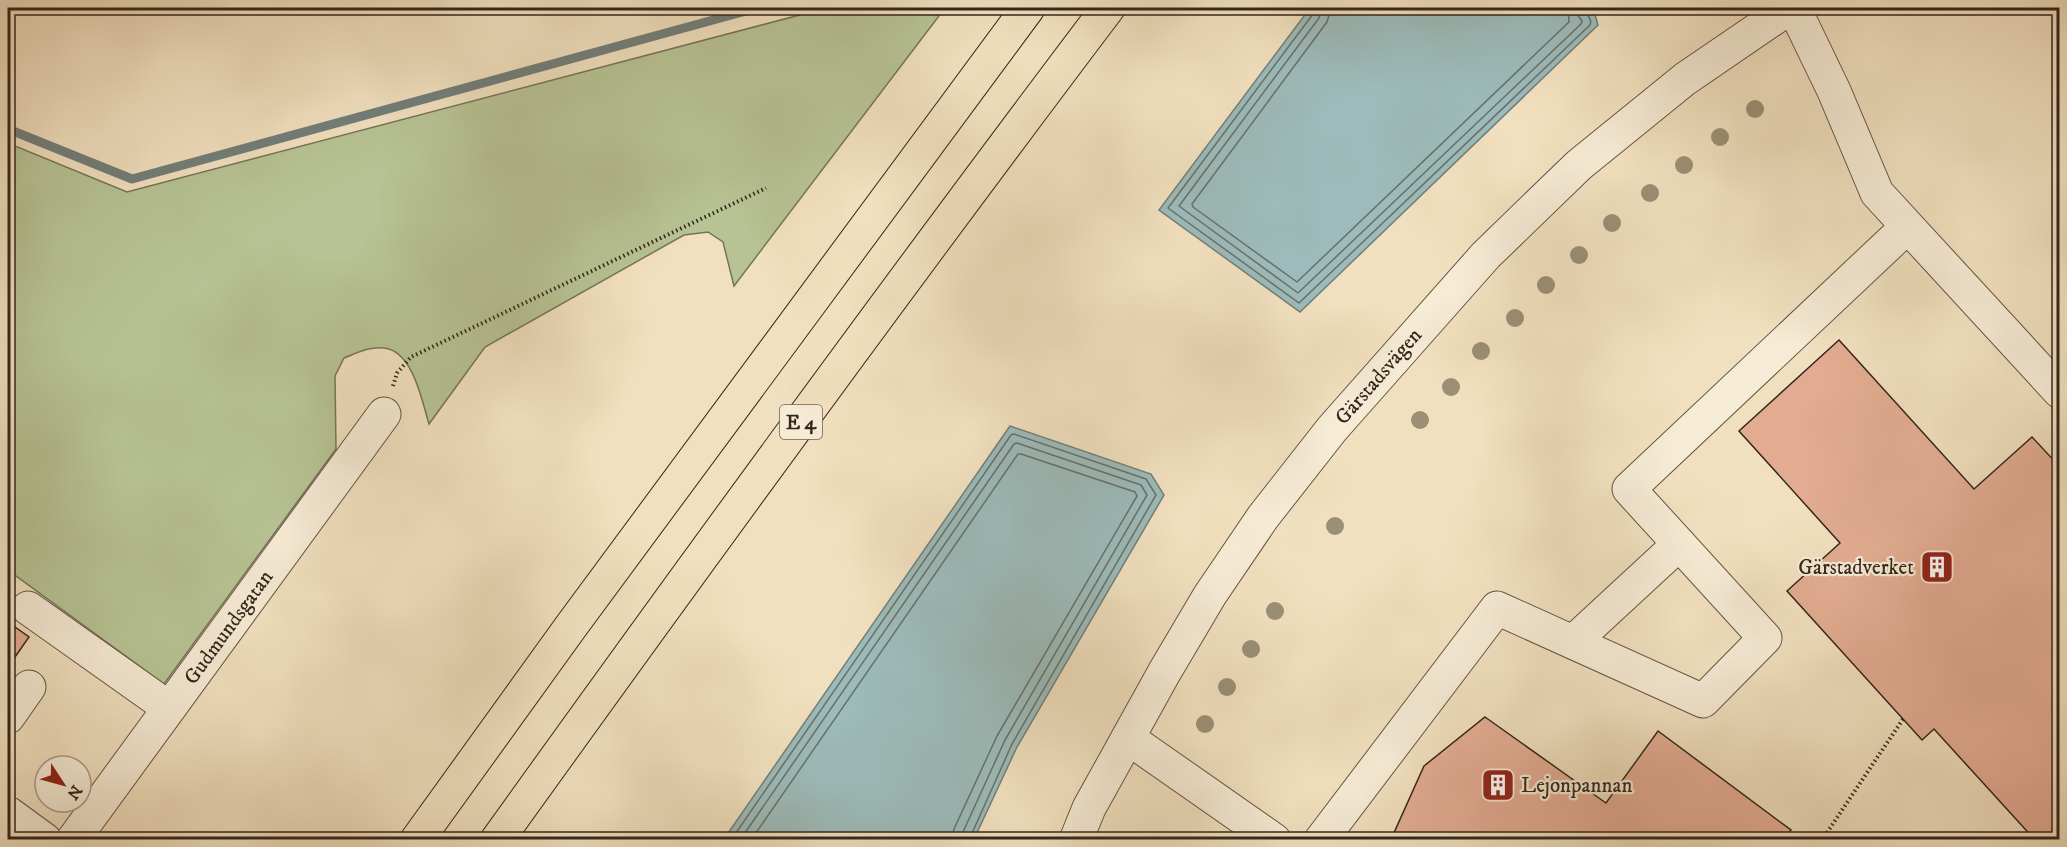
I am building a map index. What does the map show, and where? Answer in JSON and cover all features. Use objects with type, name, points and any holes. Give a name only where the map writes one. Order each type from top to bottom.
[{"type":"highway","points":[[417,840],[579,615],[1028,8]]},
{"type":"highway","name":"E 4","points":[[497,840],[708,548],[1108,8]]},
{"type":"street","name":"Gärstadsvägen","points":[[1076,840],[1089,808],[1210,595],[1263,517],[1332,429],[1486,255],[1579,165],[1685,79],[1789,8]]},
{"type":"street","points":[[1794,8],[1834,91],[1877,193],[2060,392]]},
{"type":"street","points":[[1321,840],[1497,608],[1703,701],[1765,638],[1629,489],[1906,227]]},
{"type":"street","name":"Gudmundsgatan","points":[[73,840],[384,414]]},
{"type":"street","points":[[1573,642],[1679,544]]},
{"type":"street","points":[[28,608],[169,708]]},
{"type":"street","points":[[8,717],[29,687]]},
{"type":"street","points":[[1128,738],[1274,840]]},
{"type":"street","points":[[8,813],[45,840]]},
{"type":"path","points":[[384,414],[397,373],[411,357],[766,188]]},
{"type":"path","points":[[1822,840],[1903,719]]},
{"type":"green space","points":[[817,8],[945,8],[734,286],[723,242],[708,232],[684,235],[485,347],[429,424],[415,378],[402,358],[394,351],[374,348],[344,358],[335,376],[336,449],[164,684],[8,570],[8,143],[127,192],[811,12]]},
{"type":"water","points":[[1310,8],[1575,8],[1594,11],[1598,25],[1300,312],[1159,210]]},
{"type":"water","points":[[1010,426],[1151,474],[1164,495],[1017,747],[974,839],[724,839]]},
{"type":"building","name":"Gärstadverket","points":[[1839,340],[1974,489],[2032,437],[2060,467],[2060,840],[2035,840],[1934,729],[1922,740],[1787,591],[1840,543],[1739,431]]},
{"type":"building","points":[[8,622],[29,637],[8,667]]},
{"type":"building","name":"Lejonpannan","points":[[1485,717],[1606,803],[1658,731],[1791,830],[1784,840],[1400,840],[1393,835],[1424,766]]},
{"type":"waterway","points":[[8,129],[132,179],[757,8]]},
{"type":"place","name":"Gärstadverket","points":[[1937,567]]},
{"type":"place","name":"Lejonpannan","points":[[1498,785]]}]
